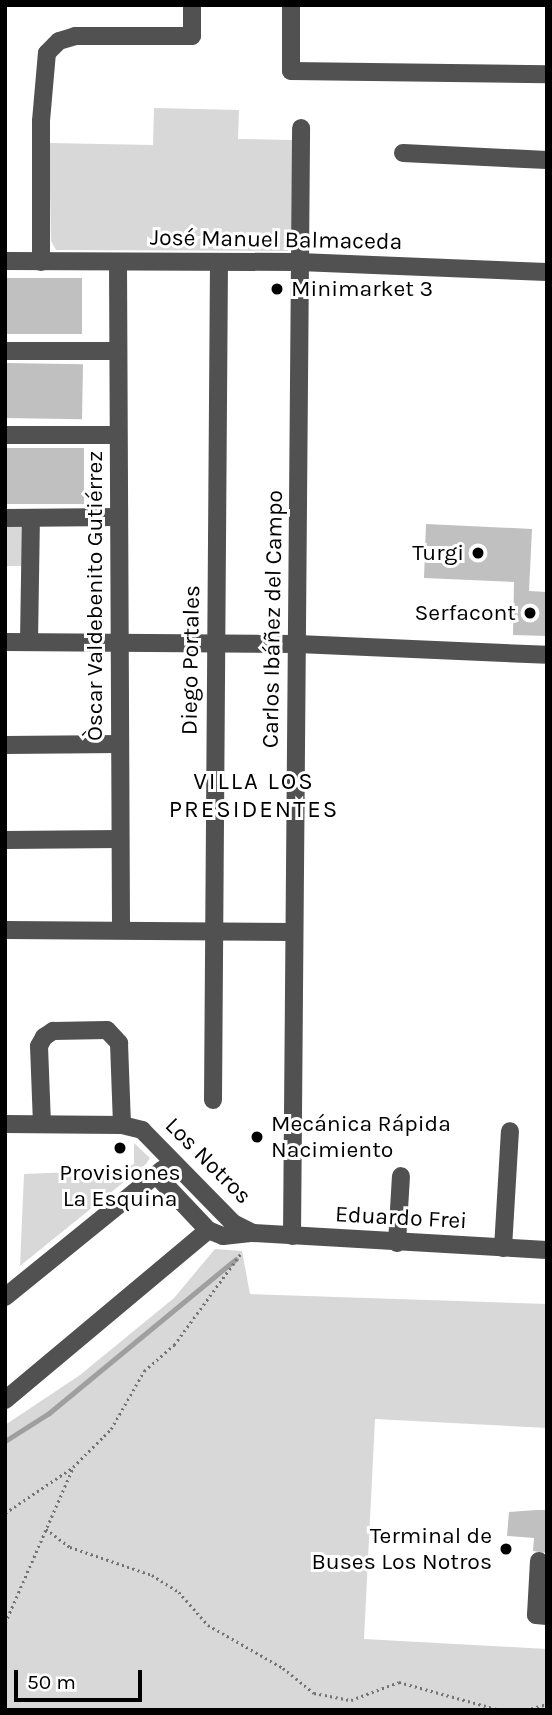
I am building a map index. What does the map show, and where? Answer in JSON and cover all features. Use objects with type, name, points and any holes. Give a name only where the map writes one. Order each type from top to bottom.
[{"type":"street","points":[[41,262],[41,121],[44,61],[59,41],[75,36],[192,36],[192,5]]},
{"type":"street","points":[[291,5],[291,71],[547,74]]},
{"type":"street","name":"Carlos Ibáñez del Campo","points":[[292,1236],[301,128]]},
{"type":"street","points":[[403,153],[547,160]]},
{"type":"street","name":"José Manuel Balmaceda","points":[[5,261],[299,262],[547,272]]},
{"type":"street","name":"Diego Portales","points":[[213,1100],[212,932],[219,262]]},
{"type":"street","name":"Òscar Valdebenito Gutiérrez","points":[[118,263],[121,929]]},
{"type":"street","points":[[5,351],[118,351]]},
{"type":"street","points":[[5,435],[118,435]]},
{"type":"street","points":[[5,518],[119,517]]},
{"type":"street","points":[[29,642],[31,518]]},
{"type":"street","points":[[5,642],[216,642],[547,655]]},
{"type":"street","points":[[5,745],[120,744]]},
{"type":"street","points":[[5,840],[120,839]]},
{"type":"street","points":[[5,930],[293,932]]},
{"type":"street","points":[[42,1124],[40,1046],[44,1037],[53,1031],[107,1030],[119,1043],[122,1125]]},
{"type":"street","name":"Los Notros","points":[[5,1124],[122,1125],[142,1130],[233,1223],[253,1233]]},
{"type":"street","points":[[503,1248],[510,1131]]},
{"type":"street","points":[[5,1297],[174,1160]]},
{"type":"street","name":"Los Notros","points":[[156,1175],[208,1230],[223,1236],[253,1233]]},
{"type":"street","points":[[397,1242],[401,1176]]},
{"type":"street","points":[[5,1400],[208,1230]]},
{"type":"street","name":"Eduardo Frei","points":[[253,1233],[547,1250]]},
{"type":"street","points":[[539,1561],[542,1596],[536,1615],[547,1616]]},
{"type":"path","points":[[5,1513],[73,1467],[111,1429],[144,1371],[174,1345],[217,1290],[253,1233]]},
{"type":"path","points":[[5,1623],[73,1467]]},
{"type":"path","points":[[46,1528],[70,1547],[161,1581],[179,1592],[208,1625],[282,1668],[314,1693],[351,1700],[399,1682],[500,1710]]},
{"type":"path","points":[[526,1710],[547,1704]]},
{"type":"shaded area","points":[[154,108],[239,110],[238,139],[294,140],[292,245],[288,251],[56,250],[51,241],[49,143],[153,145]]},
{"type":"shaded area","points":[[5,525],[23,525],[23,566],[5,566]]},
{"type":"shaded area","points":[[134,1143],[150,1158],[146,1164],[20,1266],[24,1174],[121,1170],[134,1164]]},
{"type":"shaded area","points":[[215,1249],[242,1251],[250,1294],[547,1304],[547,1428],[375,1419],[364,1639],[547,1649],[547,1710],[5,1710],[5,1425],[80,1375],[174,1298]]},
{"type":"building","points":[[5,278],[82,278],[82,334],[5,334]]},
{"type":"building","points":[[5,363],[83,364],[82,419],[5,418]]},
{"type":"building","points":[[5,448],[84,448],[84,504],[5,504]]},
{"type":"building","name":"Turgi","points":[[426,524],[532,529],[529,591],[547,592],[547,636],[513,635],[514,582],[424,578]]},
{"type":"building","points":[[547,1510],[547,1553],[533,1551],[534,1538],[507,1536],[509,1512]]},
{"type":"waterway","points":[[5,1441],[49,1413],[236,1259]]},
{"type":"place","name":"Minimarket 3","points":[[277,289]]},
{"type":"place","name":"Turgi","points":[[478,553]]},
{"type":"place","name":"Serfacont","points":[[530,613]]},
{"type":"place","name":"Mecánica Rápida Nacimiento","points":[[257,1137]]},
{"type":"place","name":"Provisiones La Esquina","points":[[120,1148]]},
{"type":"place","name":"Terminal de Buses Los Notros","points":[[506,1549]]},
{"type":"district","name":"VILLA LOS PRESIDENTES","points":[[254,796]]}]
